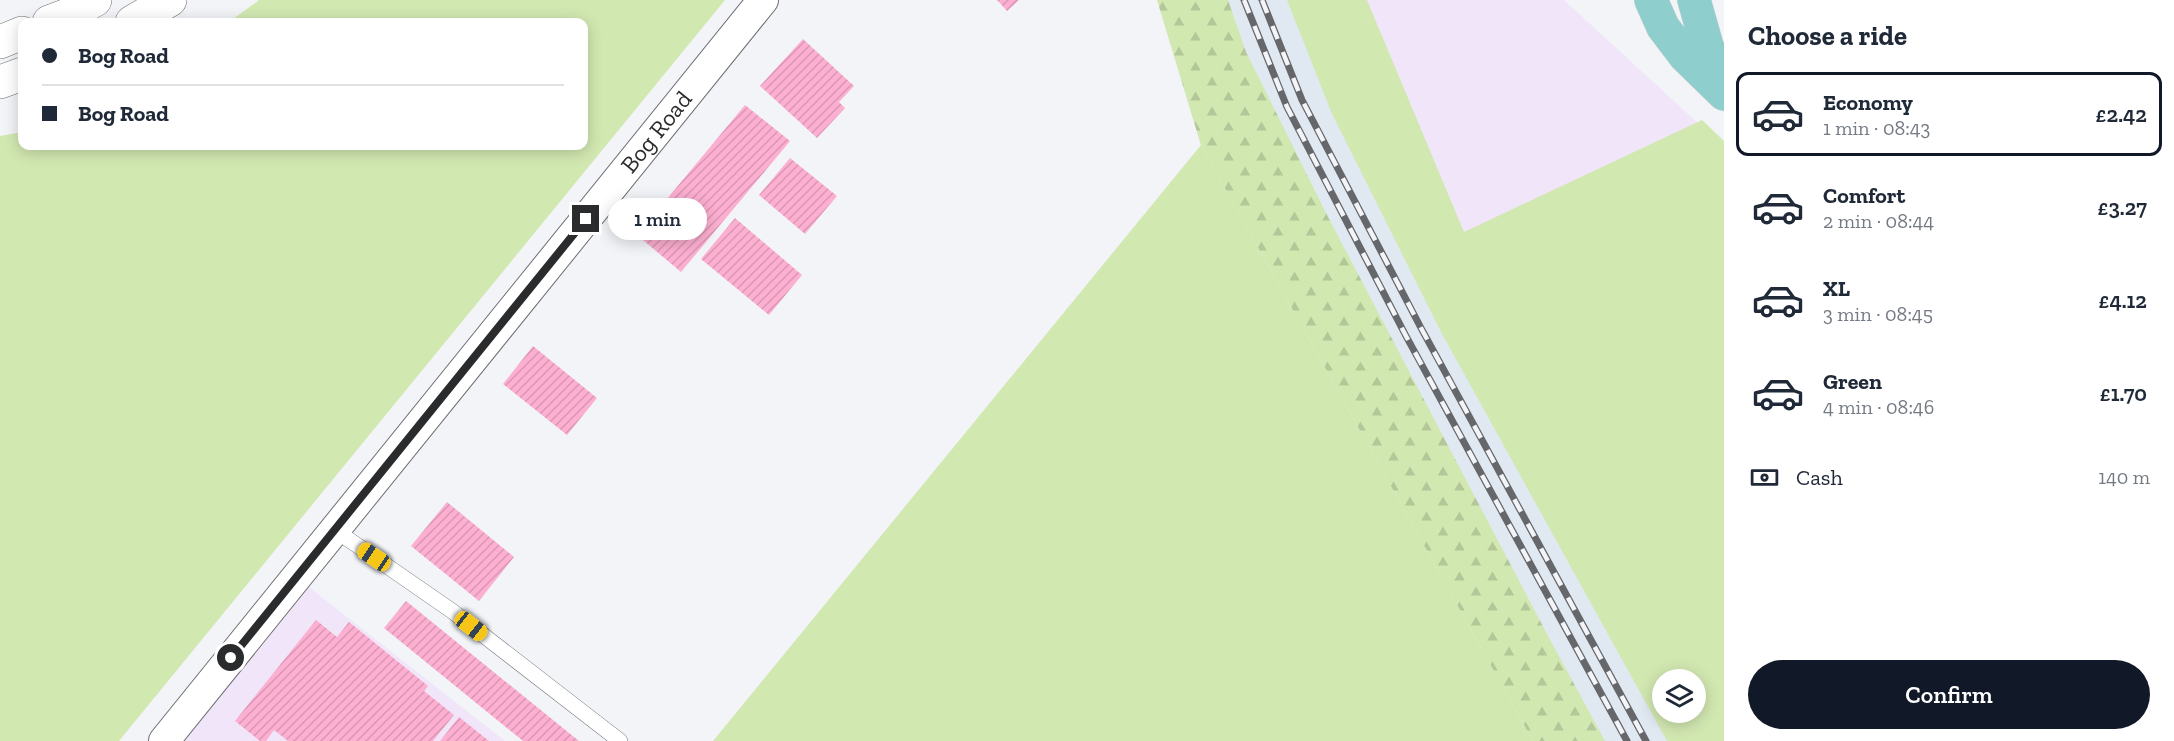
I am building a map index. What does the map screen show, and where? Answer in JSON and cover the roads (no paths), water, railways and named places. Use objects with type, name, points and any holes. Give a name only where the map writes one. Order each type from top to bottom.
[{"type":"main road","points":[[57,18],[95,0]]},
{"type":"main road","points":[[139,18],[170,0]]},
{"type":"main road","points":[[1651,0],[1663,27],[1685,56],[1724,94]]},
{"type":"main road","points":[[1694,0],[1707,46],[1724,82]]},
{"type":"main road","points":[[0,42],[18,35]]},
{"type":"main road","points":[[0,82],[18,75]]},
{"type":"street","name":"Bog Road","points":[[173,738],[335,530],[763,0]]},
{"type":"lane","points":[[335,530],[453,611],[620,741]]},
{"type":"railway","points":[[1244,0],[1287,107],[1406,336],[1627,741]]},
{"type":"railway","points":[[1262,0],[1302,100],[1421,328],[1646,741]]}]
